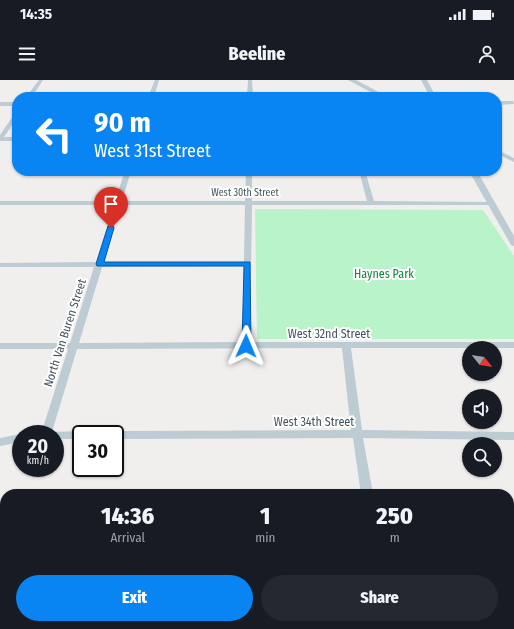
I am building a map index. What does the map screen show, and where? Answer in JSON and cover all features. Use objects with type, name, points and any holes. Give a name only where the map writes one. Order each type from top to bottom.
[{"type":"street","points":[[33,92],[41,80]]},
{"type":"street","points":[[153,92],[157,80]]},
{"type":"street","points":[[250,80],[250,92]]},
{"type":"street","points":[[353,80],[374,92]]},
{"type":"street","points":[[424,80],[430,92]]},
{"type":"street","points":[[502,103],[513,103]]},
{"type":"street","points":[[0,104],[12,104]]},
{"type":"street","points":[[0,139],[12,121]]},
{"type":"street","points":[[0,139],[12,139]]},
{"type":"street","points":[[502,154],[514,160]]},
{"type":"street","name":"North Van Buren Street","points":[[49,425],[126,176]]},
{"type":"street","points":[[246,346],[249,176]]},
{"type":"street","points":[[363,176],[371,203]]},
{"type":"street","points":[[476,176],[514,242]]},
{"type":"street","name":"West 30th Street","points":[[0,203],[490,203]]},
{"type":"street","points":[[0,265],[248,264]]},
{"type":"street","name":"West 32nd Street","points":[[0,346],[514,345]]},
{"type":"street","points":[[346,346],[357,434],[366,489]]},
{"type":"street","name":"West 34th Street","points":[[124,436],[357,434],[514,436]]},
{"type":"street","points":[[0,442],[12,440]]},
{"type":"green space","name":"Haynes Park","points":[[255,209],[483,210],[514,256],[514,339],[257,339]]},
{"type":"route","points":[[111,228],[99,264],[248,264],[246,346]]}]
